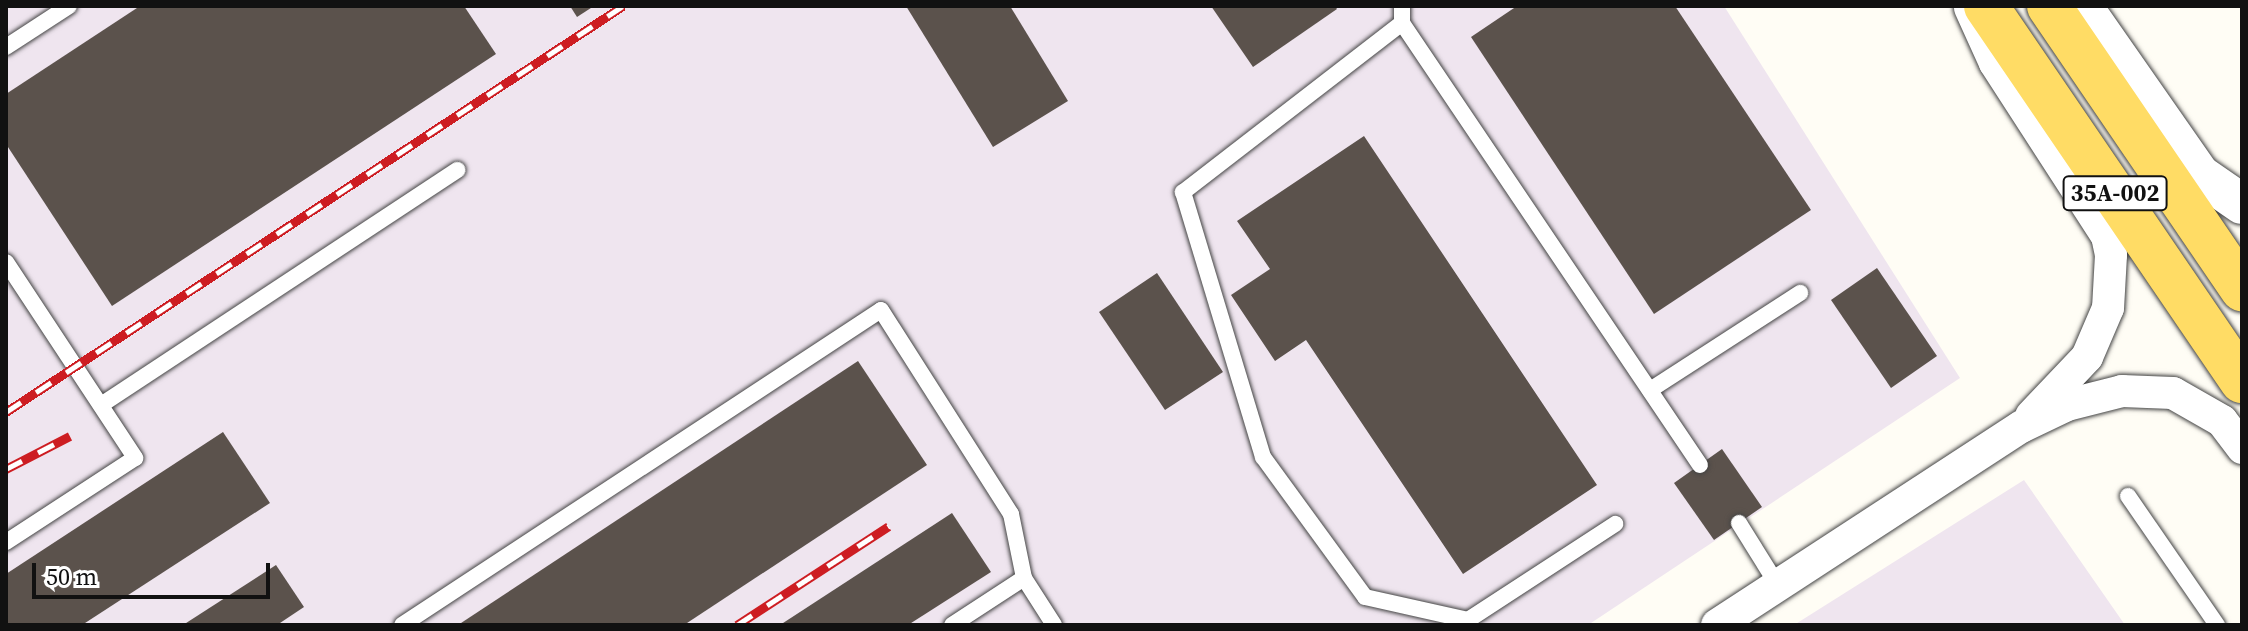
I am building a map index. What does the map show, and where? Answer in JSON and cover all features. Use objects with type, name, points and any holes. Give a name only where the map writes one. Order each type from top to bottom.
[{"type":"main road","name":"35А-002","points":[[1986,6],[2242,381]]},
{"type":"main road","name":"35А-002","points":[[2049,6],[2242,289]]},
{"type":"street","points":[[1969,6],[1995,63],[2107,236],[2111,255],[2108,308],[2087,357],[2021,427]]},
{"type":"street","points":[[2082,6],[2200,175],[2242,204]]},
{"type":"street","points":[[1717,625],[2021,427],[2067,405],[2122,391],[2173,393],[2222,421],[2242,448]]},
{"type":"lane","points":[[6,47],[69,6]]},
{"type":"lane","points":[[1615,524],[1468,620],[1365,597],[1263,457],[1183,192],[1402,15],[1700,465]]},
{"type":"lane","points":[[101,405],[457,170]]},
{"type":"lane","points":[[6,262],[135,458],[6,542]]},
{"type":"lane","points":[[1650,390],[1800,293]]},
{"type":"lane","points":[[402,625],[881,310],[1011,514],[1024,578],[1054,625]]},
{"type":"lane","points":[[2128,496],[2217,625]]},
{"type":"lane","points":[[1739,523],[1777,584]]},
{"type":"lane","points":[[952,625],[1024,578]]},
{"type":"shaded area","points":[[6,6],[1724,6],[1960,378],[1588,625],[6,625]]},
{"type":"shaded area","points":[[2024,480],[2125,625],[1794,625]]},
{"type":"building","points":[[140,6],[464,6],[496,54],[112,306],[6,144],[6,94]]},
{"type":"building","points":[[570,6],[594,6],[577,17]]},
{"type":"building","points":[[906,6],[1010,6],[1068,101],[993,147]]},
{"type":"building","points":[[1211,6],[1335,6],[1337,9],[1253,67]]},
{"type":"building","points":[[1517,6],[1675,6],[1811,210],[1654,314],[1471,37]]},
{"type":"building","points":[[1364,136],[1597,485],[1463,574],[1306,340],[1275,361],[1231,295],[1270,269],[1237,221]]},
{"type":"building","points":[[1877,268],[1937,356],[1891,388],[1831,300]]},
{"type":"building","points":[[1157,273],[1223,372],[1165,410],[1099,312]]},
{"type":"building","points":[[858,361],[927,465],[684,625],[458,625]]},
{"type":"building","points":[[223,432],[270,503],[82,625],[6,625],[6,574]]},
{"type":"building","points":[[1722,449],[1762,507],[1714,540],[1674,483]]},
{"type":"building","points":[[952,513],[991,572],[908,625],[780,625]]},
{"type":"building","points":[[276,565],[304,607],[277,625],[183,625]]},
{"type":"railway","points":[[6,412],[623,6]]},
{"type":"railway","points":[[6,469],[70,436]]},
{"type":"railway","points":[[737,625],[889,526]]}]
